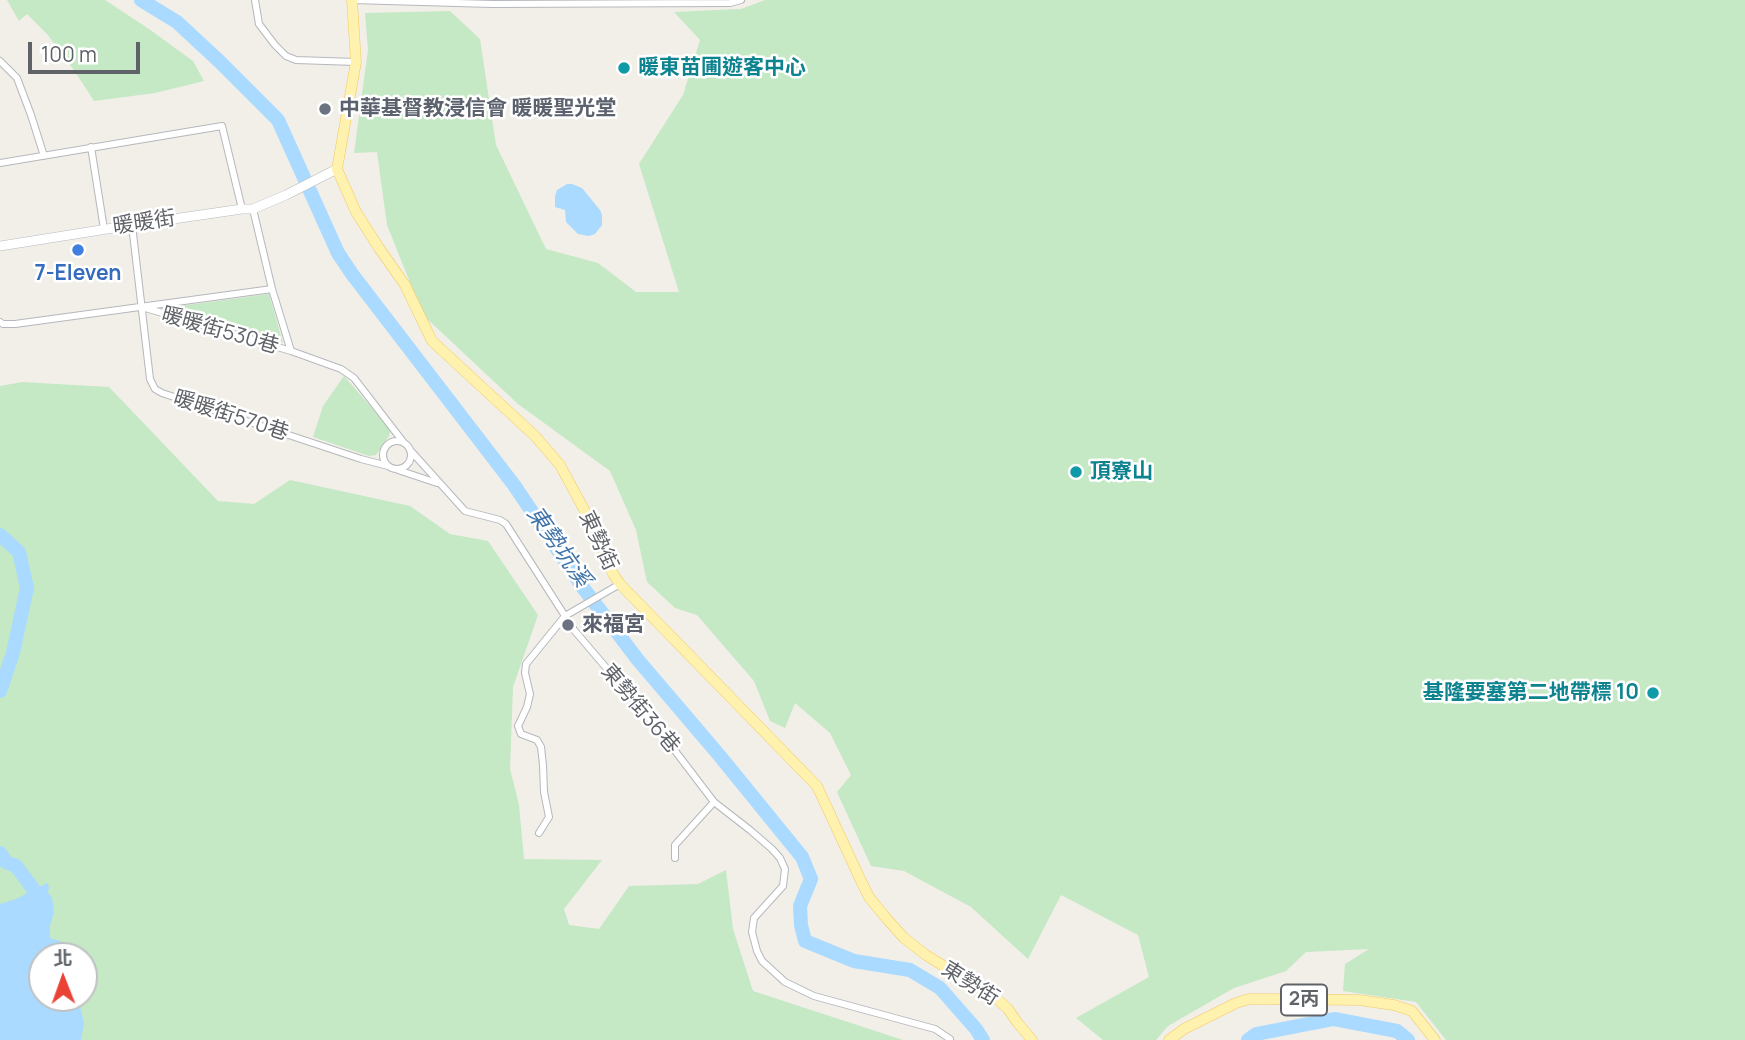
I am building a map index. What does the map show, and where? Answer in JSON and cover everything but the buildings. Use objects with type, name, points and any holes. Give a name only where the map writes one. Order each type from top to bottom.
[{"type":"main road","points":[[333,171],[356,62],[352,0]]},
{"type":"main road","name":"東勢街","points":[[333,171],[356,212],[405,285],[432,341],[535,436],[560,465],[620,584],[817,786],[869,897],[904,938],[941,966],[1009,1009],[1032,1040]]},
{"type":"main road","name":"2丙","points":[[1169,1040],[1184,1029],[1236,1003],[1264,999],[1359,1000],[1394,1005],[1412,1011],[1435,1040]]},
{"type":"street","points":[[255,0],[259,24],[286,56],[296,60],[356,62]]},
{"type":"street","points":[[352,0],[492,4],[730,3],[741,0]]},
{"type":"street","points":[[0,61],[17,78],[44,156]]},
{"type":"street","points":[[0,163],[222,126],[242,209]]},
{"type":"street","points":[[91,147],[104,229]]},
{"type":"street","name":"暖暖街","points":[[0,246],[253,209],[333,171]]},
{"type":"street","points":[[253,209],[272,289],[291,352]]},
{"type":"street","name":"暖暖街570巷","points":[[132,225],[150,379],[155,388],[162,394],[361,460],[388,466]]},
{"type":"street","points":[[142,307],[272,289]]},
{"type":"street","name":"暖暖街530巷","points":[[0,322],[15,324],[142,307],[341,369],[354,378],[404,443]]},
{"type":"street","points":[[439,484],[388,466],[383,453],[387,444],[396,440],[404,443],[465,512],[500,520],[506,524],[565,616]]},
{"type":"street","points":[[397,469],[409,463],[410,450]]},
{"type":"street","points":[[539,833],[549,817],[544,792],[541,747],[537,740],[521,734],[518,726],[530,694],[525,673],[526,664],[565,616],[620,584]]},
{"type":"street","name":"東勢街36巷","points":[[565,616],[574,631],[660,731],[714,802],[780,858],[785,869],[783,886],[754,918],[752,932],[762,961],[785,982],[814,996],[935,1030],[950,1039]]},
{"type":"street","points":[[676,858],[675,845],[714,802]]},
{"type":"green space","points":[[7,0],[105,0],[193,61],[204,81],[155,93],[94,101],[47,34],[27,14],[19,21]]},
{"type":"green space","points":[[765,0],[1745,0],[1745,1040],[1446,1040],[1416,1002],[1343,991],[1345,964],[1369,949],[1306,952],[1286,971],[1234,988],[1168,1026],[1156,1040],[1103,1040],[1076,1018],[1149,977],[1138,935],[1061,895],[1028,959],[971,907],[904,871],[871,866],[837,792],[851,775],[830,733],[795,703],[785,728],[770,721],[754,681],[697,615],[675,608],[647,582],[636,530],[610,471],[518,404],[423,315],[387,225],[377,152],[354,153],[368,50],[365,13],[450,11],[480,39],[496,145],[546,249],[598,263],[636,292],[679,292],[639,164],[683,95],[700,40],[674,12],[741,9]]},
{"type":"green space","points":[[269,294],[283,343],[158,309]]},
{"type":"green space","points":[[344,376],[389,428],[389,436],[376,455],[369,456],[313,437],[323,406]]},
{"type":"green space","points":[[22,382],[109,387],[218,501],[254,504],[290,480],[410,506],[450,534],[488,541],[538,615],[513,687],[510,769],[519,805],[524,859],[602,860],[564,909],[569,925],[599,929],[629,886],[698,884],[726,870],[733,929],[753,991],[903,1040],[0,1040],[0,386]]},
{"type":"water","points":[[567,184],[582,188],[600,210],[602,225],[595,234],[578,234],[566,222],[565,210],[555,207],[557,190]]},
{"type":"water","points":[[47,883],[54,912],[50,938],[63,942],[28,942],[28,1012],[81,1012],[84,1023],[81,1040],[0,1040],[0,904]]},
{"type":"waterway","name":"東勢坑溪","points":[[141,0],[177,22],[278,120],[338,253],[352,274],[514,485],[584,589],[638,660],[802,857],[811,879],[800,906],[805,941],[854,961],[910,970],[940,988],[983,1040]]},
{"type":"waterway","points":[[0,535],[19,552],[27,588],[13,653],[0,691]]},
{"type":"waterway","points":[[0,853],[6,862],[16,866],[34,890]]},
{"type":"waterway","name":"東勢坑溪","points":[[1248,1040],[1256,1034],[1334,1019],[1397,1031],[1408,1040]]},
{"type":"place","name":"暖東苗圃遊客中心","points":[[624,68]]},
{"type":"place","name":"中華基督教浸信會 暖暖聖光堂","points":[[325,109]]},
{"type":"place","name":"7-Eleven","points":[[78,250]]},
{"type":"place","name":"頂寮山","points":[[1076,472]]},
{"type":"place","name":"來福宮","points":[[568,625]]},
{"type":"place","name":"基隆要塞第二地帶標 10","points":[[1653,693]]}]
